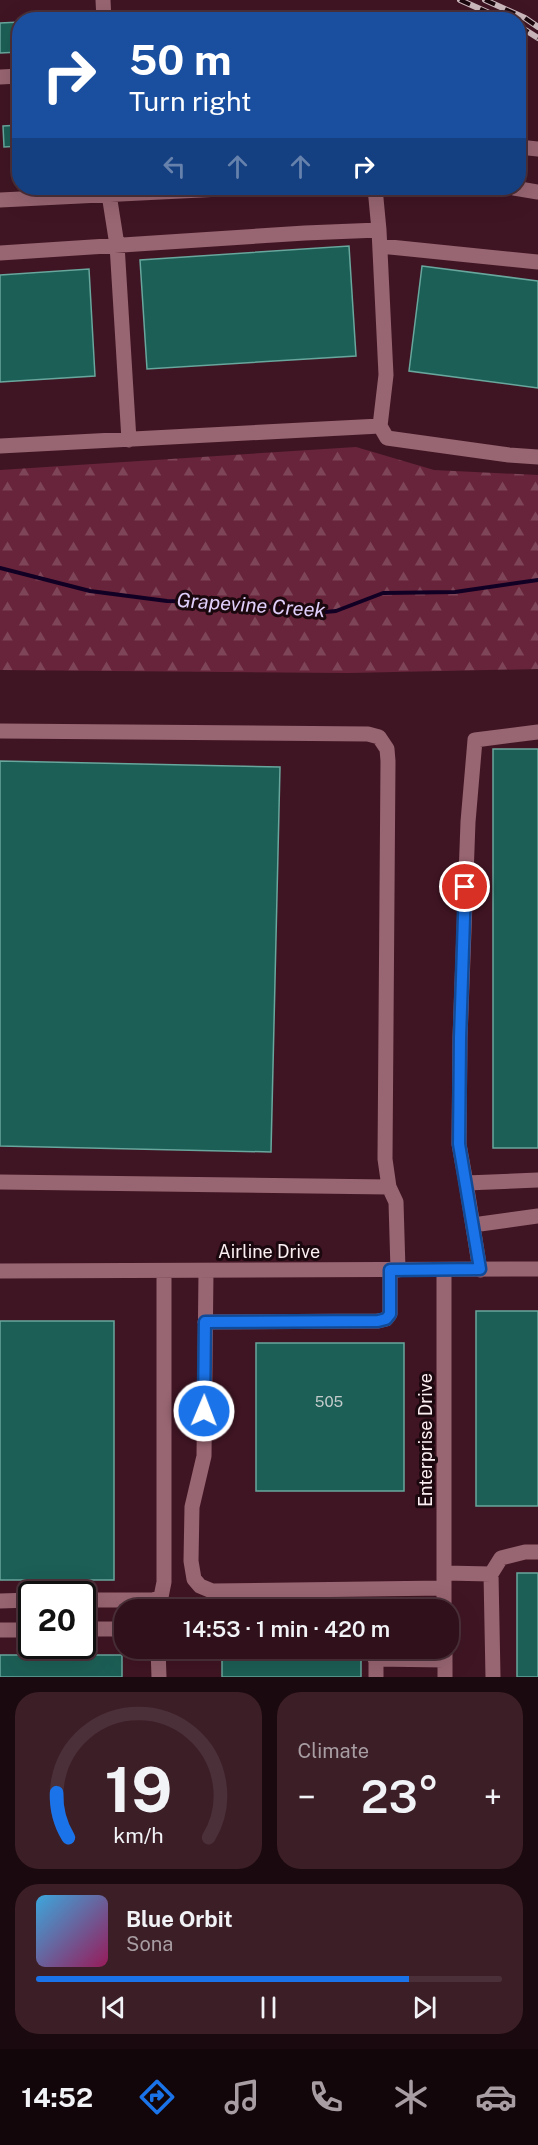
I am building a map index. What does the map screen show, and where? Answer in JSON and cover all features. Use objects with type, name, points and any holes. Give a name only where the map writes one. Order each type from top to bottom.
[{"type":"street","points":[[0,200],[60,195]]},
{"type":"street","points":[[109,195],[117,245],[129,440]]},
{"type":"street","points":[[376,195],[380,230],[386,375],[380,426],[387,438],[538,457]]},
{"type":"street","points":[[0,253],[380,230]]},
{"type":"street","points":[[380,246],[538,262]]},
{"type":"street","points":[[0,446],[380,426]]},
{"type":"street","points":[[0,731],[368,734],[379,737],[387,749],[385,1159],[389,1187],[396,1202],[390,1314],[386,1319],[378,1321],[205,1322]]},
{"type":"street","points":[[480,1269],[459,1144],[460,1038],[468,822],[475,740],[538,732]]},
{"type":"street","points":[[466,1183],[538,1180]]},
{"type":"street","points":[[0,1182],[389,1187]]},
{"type":"street","points":[[473,1226],[538,1215]]},
{"type":"street","name":"Airline Drive","points":[[0,1271],[538,1269]]},
{"type":"street","name":"Enterprise Drive","points":[[444,1270],[444,1599]]},
{"type":"street","points":[[96,1600],[153,1600],[161,1597],[164,1582],[164,1271]]},
{"type":"street","points":[[206,1271],[204,1456],[192,1507],[191,1561],[194,1579],[200,1586],[212,1592],[444,1581],[491,1574]]},
{"type":"street","points":[[493,1677],[491,1574],[501,1558],[525,1552],[538,1552]]},
{"type":"street","points":[[0,1600],[18,1600]]},
{"type":"street","points":[[96,1629],[114,1629]]},
{"type":"street","points":[[0,1630],[18,1630]]},
{"type":"street","points":[[158,1659],[159,1677]]},
{"type":"street","points":[[376,1659],[376,1677]]},
{"type":"street","points":[[445,1659],[445,1677]]},
{"type":"green space","points":[[356,447],[434,470],[538,475],[538,669],[348,673],[0,670],[0,470]]},
{"type":"building","points":[[12,22],[12,52],[0,53],[0,23]]},
{"type":"building","points":[[12,125],[12,146],[4,147],[3,126]]},
{"type":"building","points":[[349,246],[356,356],[147,369],[140,260]]},
{"type":"building","points":[[422,266],[538,281],[538,388],[409,371]]},
{"type":"building","points":[[89,269],[95,376],[0,382],[0,275]]},
{"type":"building","points":[[493,749],[538,749],[538,1148],[493,1148]]},
{"type":"building","points":[[0,761],[280,767],[271,1152],[0,1146]]},
{"type":"building","points":[[476,1311],[538,1311],[538,1506],[476,1506]]},
{"type":"building","points":[[0,1321],[114,1321],[114,1580],[0,1580]]},
{"type":"building","points":[[256,1343],[404,1343],[404,1491],[256,1491]]},
{"type":"building","points":[[517,1573],[538,1573],[538,1677],[517,1677]]},
{"type":"building","points":[[0,1655],[18,1655],[18,1659],[96,1659],[96,1655],[114,1655],[114,1659],[122,1659],[122,1677],[0,1677]]},
{"type":"building","points":[[222,1659],[361,1659],[361,1677],[222,1677]]},
{"type":"waterway","name":"Grapevine Creek","points":[[0,568],[90,591],[167,601],[236,602],[314,613],[336,611],[383,593],[455,592],[538,580]]},
{"type":"railway","points":[[460,0],[487,12]]},
{"type":"railway","points":[[485,0],[512,12]]},
{"type":"railway","points":[[526,19],[538,27]]},
{"type":"railway","points":[[526,30],[538,38]]},
{"type":"route","points":[[204,1411],[205,1322],[378,1321],[386,1319],[390,1314],[390,1270],[480,1269],[459,1144],[465,887]]}]
